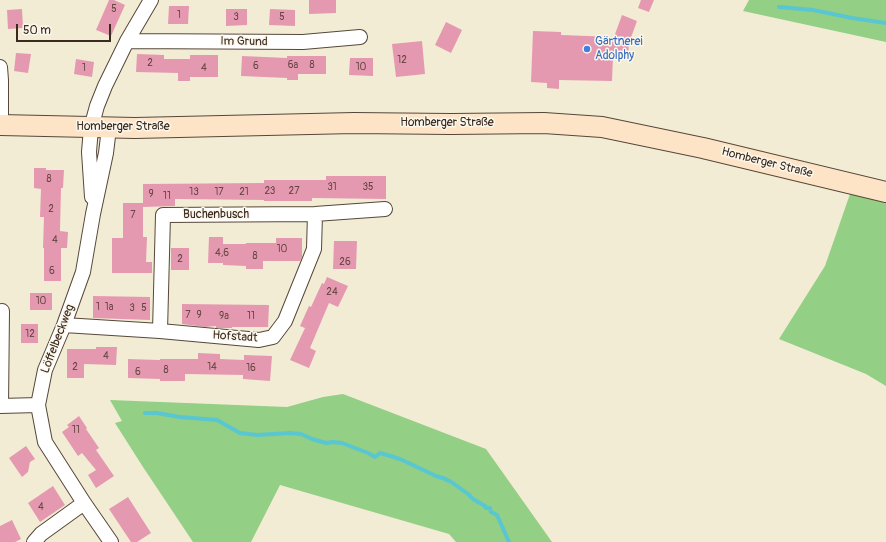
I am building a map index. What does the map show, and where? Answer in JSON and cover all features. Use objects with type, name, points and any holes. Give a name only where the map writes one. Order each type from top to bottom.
[{"type":"main road","name":"Homberger Straße","points":[[1,125],[100,128],[354,123],[451,124],[544,122],[602,127],[703,148],[886,192]]},
{"type":"street","name":"Löffelbeckweg","points":[[111,542],[45,442],[38,405],[45,370],[64,325],[83,272],[93,214],[89,152],[100,128],[97,106],[127,41],[151,0]]},
{"type":"street","name":"Im Grund","points":[[127,41],[303,42],[360,37]]},
{"type":"street","points":[[0,67],[1,125]]},
{"type":"street","name":"Buchenbusch","points":[[160,331],[163,215],[315,214],[385,209]]},
{"type":"street","name":"Hofstadt","points":[[64,325],[160,331],[259,340],[273,337],[285,321],[314,249],[315,214]]},
{"type":"street","points":[[2,312],[1,406],[38,405]]},
{"type":"street","points":[[34,542],[42,534],[84,503]]},
{"type":"green space","points":[[749,0],[886,0],[886,42],[743,11]]},
{"type":"green space","points":[[850,194],[886,203],[886,386],[866,374],[779,339],[825,266]]},
{"type":"green space","points":[[343,394],[486,449],[552,542],[456,542],[449,534],[280,485],[251,542],[193,542],[115,423],[122,421],[110,400],[287,407],[323,397]]},
{"type":"building","points":[[109,0],[114,0],[125,5],[111,36],[96,30]]},
{"type":"building","points":[[309,0],[336,0],[336,13],[309,14]]},
{"type":"building","points":[[641,0],[654,0],[649,12],[638,8]]},
{"type":"building","points":[[169,6],[189,6],[188,24],[168,24]]},
{"type":"building","points":[[22,9],[23,28],[8,29],[7,10]]},
{"type":"building","points":[[226,9],[247,9],[247,25],[226,26]]},
{"type":"building","points":[[270,9],[295,10],[295,26],[269,25]]},
{"type":"building","points":[[622,15],[637,21],[629,43],[628,57],[613,57],[612,81],[559,80],[559,89],[547,88],[547,83],[531,82],[533,31],[561,32],[561,35],[614,37]]},
{"type":"building","points":[[446,22],[462,30],[451,53],[435,45]]},
{"type":"building","points":[[422,41],[425,74],[396,77],[392,44]]},
{"type":"building","points":[[16,53],[31,54],[28,73],[14,71]]},
{"type":"building","points":[[137,54],[164,55],[164,59],[190,59],[190,55],[218,55],[218,77],[190,77],[190,81],[178,81],[178,73],[136,72]]},
{"type":"building","points":[[242,56],[287,58],[287,56],[326,56],[326,74],[298,74],[298,80],[287,80],[287,78],[241,76]]},
{"type":"building","points":[[350,58],[373,58],[373,76],[349,75]]},
{"type":"building","points":[[76,59],[94,62],[92,77],[74,74]]},
{"type":"building","points":[[34,168],[64,170],[63,188],[61,188],[60,231],[68,232],[67,248],[61,248],[61,281],[44,281],[44,217],[40,217],[41,189],[34,188]]},
{"type":"building","points":[[326,176],[386,176],[386,199],[312,198],[312,201],[264,201],[175,199],[175,206],[143,207],[143,237],[147,237],[146,262],[152,262],[152,273],[112,273],[112,238],[123,238],[123,203],[143,203],[143,184],[264,183],[264,180],[326,180]]},
{"type":"building","points":[[209,237],[223,237],[223,244],[276,243],[276,238],[302,238],[302,257],[300,261],[263,261],[263,269],[246,269],[246,266],[208,263]]},
{"type":"building","points":[[334,241],[357,241],[356,269],[333,269]]},
{"type":"building","points":[[171,248],[189,248],[189,270],[171,270]]},
{"type":"building","points":[[327,277],[348,286],[338,307],[329,303],[310,348],[316,351],[309,368],[290,360],[305,328],[300,326],[309,306],[311,307],[322,283],[324,284]]},
{"type":"building","points":[[30,293],[52,293],[52,310],[30,310]]},
{"type":"building","points":[[93,296],[150,297],[150,320],[93,318]]},
{"type":"building","points":[[182,304],[269,305],[268,327],[216,328],[216,326],[205,327],[182,324]]},
{"type":"building","points":[[21,324],[38,324],[38,343],[21,343]]},
{"type":"building","points":[[96,347],[117,347],[116,365],[84,364],[84,378],[67,378],[67,349],[96,349]]},
{"type":"building","points":[[198,353],[220,354],[220,359],[244,360],[244,355],[272,356],[270,381],[243,379],[243,375],[185,374],[185,381],[160,381],[160,379],[128,378],[128,359],[198,359]]},
{"type":"building","points":[[79,416],[99,448],[96,450],[114,476],[96,488],[88,475],[96,470],[82,453],[78,456],[62,432],[69,427],[67,425]]},
{"type":"building","points":[[26,446],[35,459],[30,462],[28,472],[22,477],[9,458]]},
{"type":"building","points":[[53,486],[65,505],[40,522],[28,503]]},
{"type":"building","points":[[128,497],[151,533],[137,542],[131,542],[109,509]]},
{"type":"building","points":[[12,520],[21,539],[15,542],[0,542],[0,526]]},
{"type":"waterway","points":[[779,7],[813,10],[886,23]]},
{"type":"waterway","points":[[145,413],[217,420],[240,433],[257,435],[290,433],[301,434],[326,443],[342,443],[375,457],[380,453],[400,459],[450,481],[486,508],[490,508],[491,512],[497,515],[509,542]]},
{"type":"place","name":"Gärtnerei Adolphy","points":[[587,49]]}]
